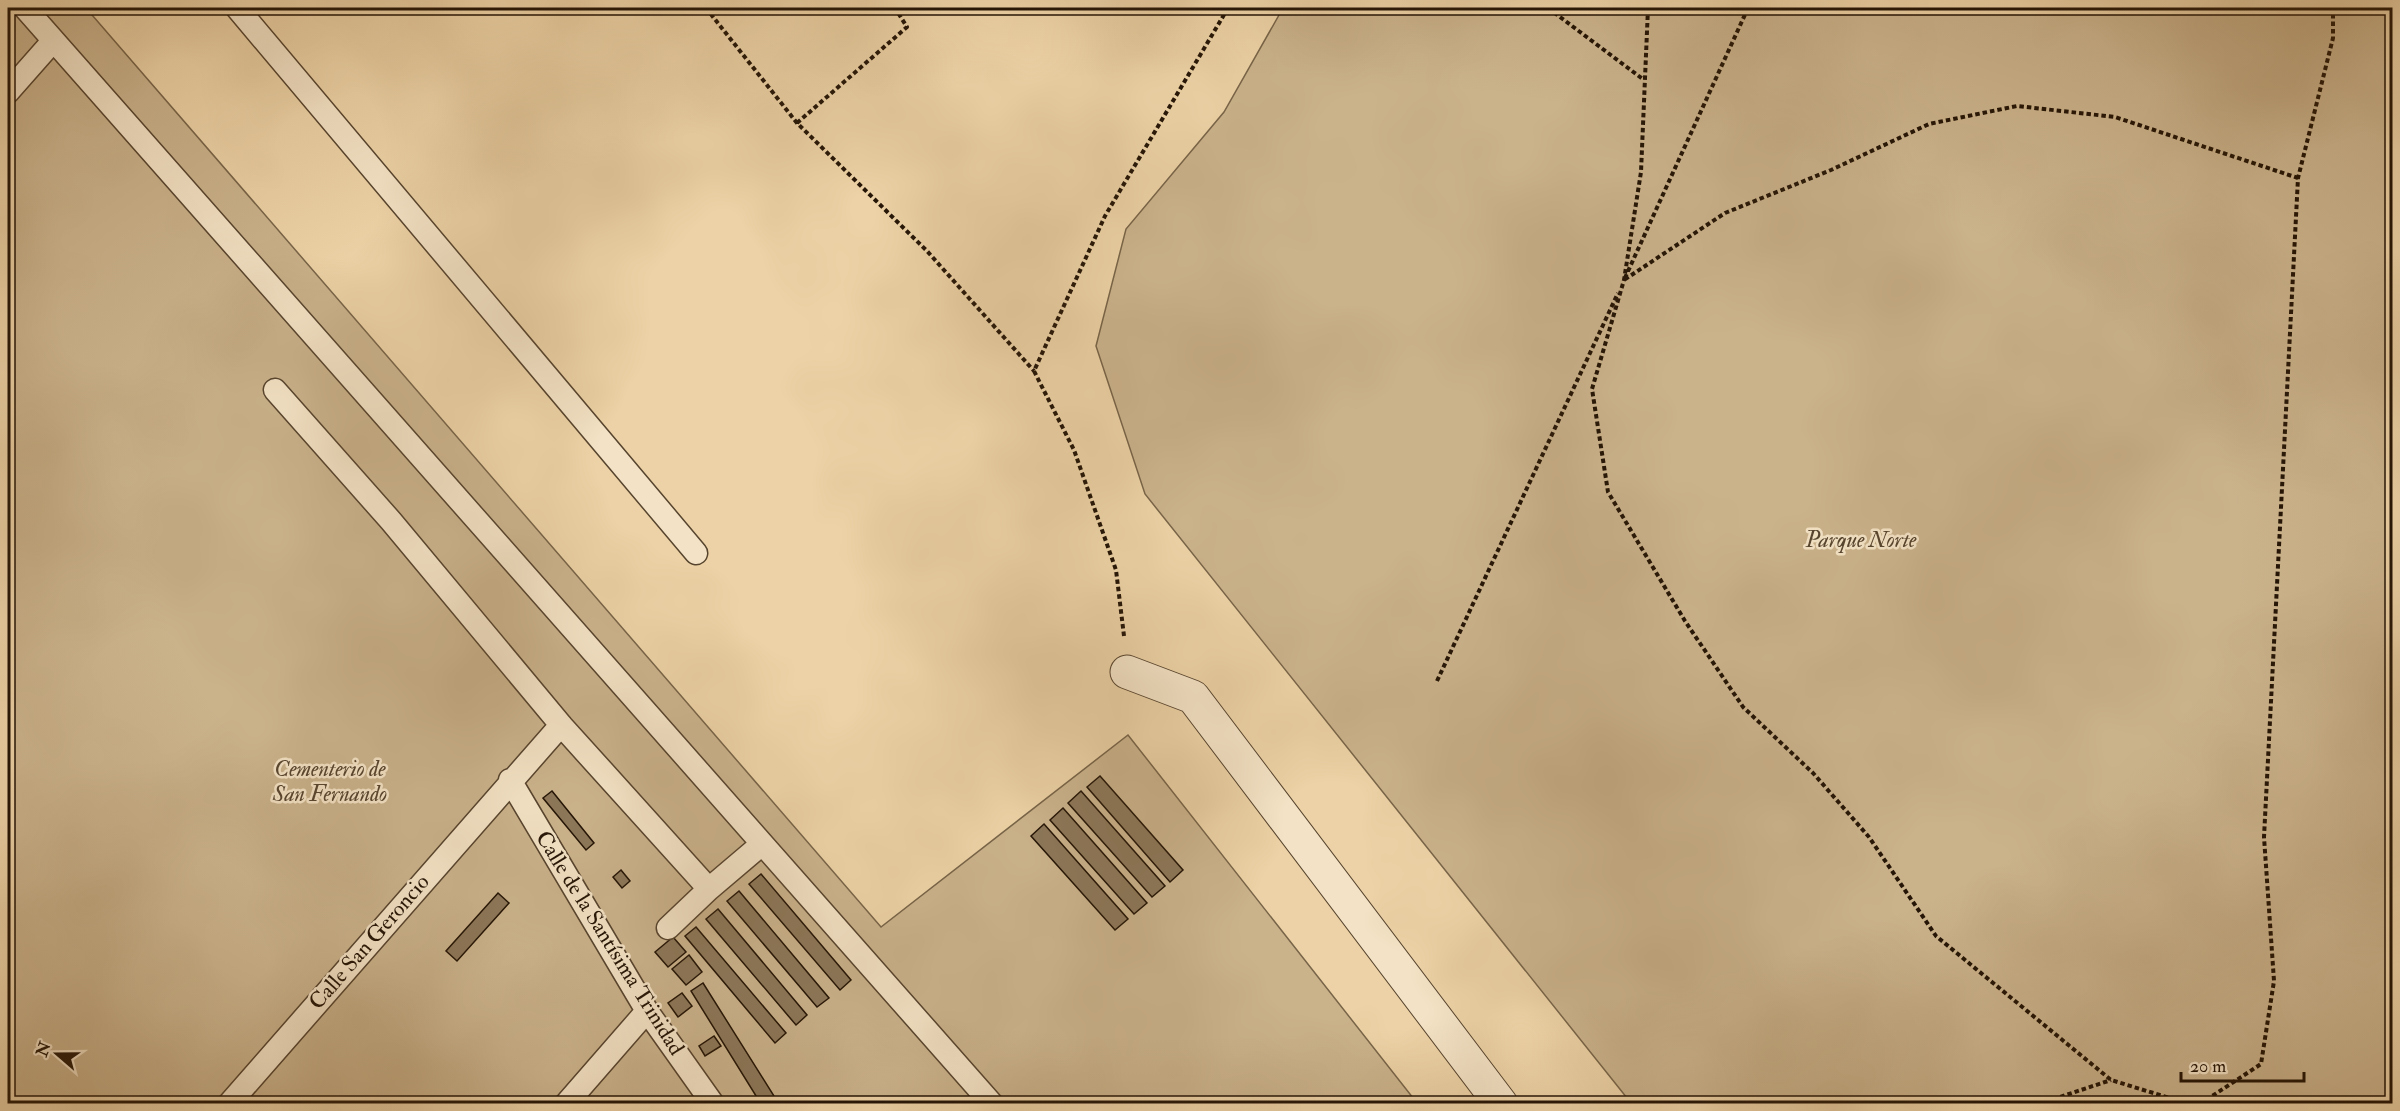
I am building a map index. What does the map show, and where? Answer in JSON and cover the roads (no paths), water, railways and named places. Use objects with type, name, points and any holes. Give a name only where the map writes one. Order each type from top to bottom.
[{"type":"street","points":[[1127,672],[1193,697],[1501,1104]]},
{"type":"lane","points":[[25,8],[992,1104]]},
{"type":"lane","points":[[237,8],[696,553]]},
{"type":"lane","points":[[8,92],[53,40]]},
{"type":"lane","points":[[275,390],[391,521],[561,725],[709,889]]},
{"type":"lane","name":"Calle San Geroncio","points":[[229,1104],[510,780],[561,725]]},
{"type":"lane","name":"Calle de la Santísima Trinidad","points":[[510,780],[647,1011],[713,1104]]},
{"type":"lane","points":[[668,928],[762,844]]},
{"type":"lane","points":[[566,1104],[647,1011]]},
{"type":"park label","name":"Parque Norte","points":[[1861,540]]},
{"type":"park label","name":"Cementerio de San Fernando","points":[[330,782]]}]
